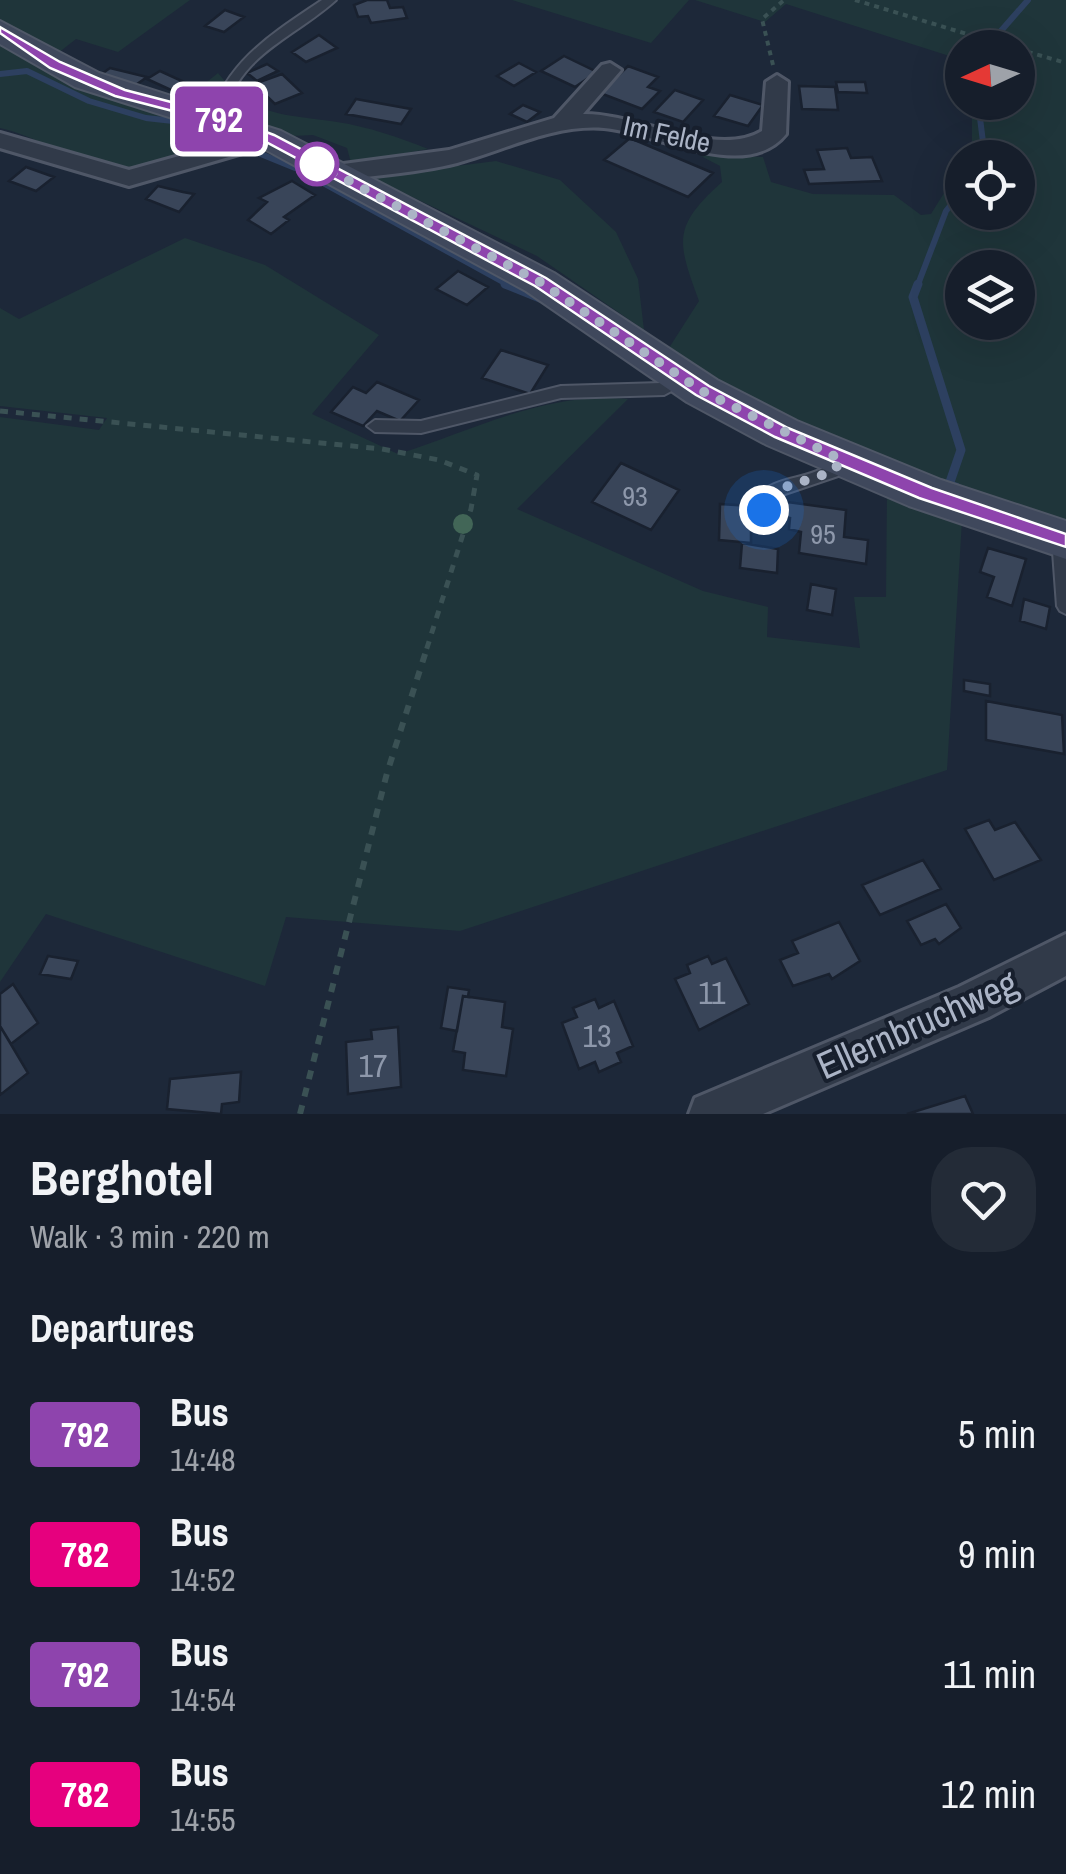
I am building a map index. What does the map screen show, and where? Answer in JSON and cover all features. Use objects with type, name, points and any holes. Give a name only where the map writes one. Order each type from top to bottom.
[{"type":"main road","points":[[0,31],[86,80],[216,118],[250,144],[336,173],[540,282],[683,378],[842,460],[1064,539]]},
{"type":"street","name":"Im Felde","points":[[565,120],[610,70]]},
{"type":"street","name":"Im Felde","points":[[336,173],[453,156],[565,120],[610,121],[704,144],[749,147],[774,134],[778,82]]},
{"type":"street","points":[[0,140],[129,178],[250,144]]},
{"type":"street","name":"Ellernbruchweg","points":[[712,1114],[974,1002],[1066,954]]},
{"type":"lane","points":[[216,118],[219,101],[248,58],[330,0]]},
{"type":"lane","points":[[374,426],[421,427],[561,392],[664,389],[683,378]]},
{"type":"lane","points":[[764,510],[765,497],[773,491],[832,472],[842,460]]},
{"type":"lane","points":[[1064,539],[1066,606]]},
{"type":"path","points":[[778,82],[762,19],[784,0]]},
{"type":"path","points":[[855,0],[955,30]]},
{"type":"path","points":[[1035,54],[1066,64]]},
{"type":"path","points":[[0,411],[104,423],[237,429],[441,456],[477,475],[472,510],[387,773],[300,1114]]},
{"type":"green space","points":[[0,0],[190,0],[118,52],[76,39],[53,57],[0,22]]},
{"type":"green space","points":[[512,0],[689,0],[651,43]]},
{"type":"green space","points":[[695,0],[1066,0],[1066,520],[949,485],[782,415],[667,351],[699,301],[683,249],[687,224],[722,182],[720,166],[699,155],[763,157],[771,182],[813,194],[894,195],[921,215],[931,214],[945,191],[945,230],[1035,230],[1035,140],[972,140],[972,120],[1035,120],[1035,30],[945,30],[945,55],[786,4],[765,22]]},
{"type":"green space","points":[[0,44],[83,90],[256,139],[152,170],[106,170],[0,128]]},
{"type":"green space","points":[[218,73],[244,99],[258,106],[286,115],[361,127],[428,149],[351,163],[347,148],[313,135],[292,136],[234,110],[187,98]]},
{"type":"green space","points":[[496,161],[560,180],[616,232],[638,279],[644,330],[537,256],[370,177]]},
{"type":"green space","points":[[185,238],[265,265],[379,335],[312,414],[398,454],[539,407],[597,398],[628,399],[517,509],[703,591],[768,607],[767,637],[860,648],[854,597],[886,597],[887,491],[962,520],[947,770],[460,931],[286,917],[265,986],[46,914],[0,982],[0,417],[99,430],[107,418],[0,406],[0,308],[19,319]]},
{"type":"building","points":[[387,0],[390,8],[403,7],[407,18],[371,23],[368,16],[358,17],[354,5]]},
{"type":"building","points":[[225,10],[244,17],[224,32],[205,26]]},
{"type":"building","points":[[319,35],[337,48],[306,62],[292,52]]},
{"type":"building","points":[[564,56],[597,72],[575,87],[541,71]]},
{"type":"building","points":[[519,63],[536,72],[514,86],[497,76]]},
{"type":"building","points":[[267,64],[278,71],[257,81],[247,73]]},
{"type":"building","points":[[628,66],[658,77],[648,87],[660,91],[642,109],[600,93]]},
{"type":"building","points":[[110,68],[147,77],[130,89],[96,78]]},
{"type":"building","points":[[160,71],[184,82],[171,90],[147,79]]},
{"type":"building","points":[[282,74],[302,93],[275,104],[254,84]]},
{"type":"building","points":[[836,82],[865,82],[867,93],[838,92]]},
{"type":"building","points":[[799,86],[835,87],[838,110],[802,109]]},
{"type":"building","points":[[675,90],[703,100],[683,122],[654,112]]},
{"type":"building","points":[[730,95],[763,105],[748,126],[714,116]]},
{"type":"building","points":[[356,99],[411,109],[401,124],[346,114]]},
{"type":"building","points":[[523,105],[540,112],[527,122],[510,114]]},
{"type":"building","points":[[630,138],[713,173],[688,197],[604,160]]},
{"type":"building","points":[[847,148],[851,158],[872,157],[882,181],[809,184],[804,170],[824,169],[817,150]]},
{"type":"building","points":[[26,167],[54,177],[36,191],[9,181]]},
{"type":"building","points":[[292,181],[315,195],[284,217],[289,220],[271,234],[248,220],[267,202],[259,198]]},
{"type":"building","points":[[158,186],[194,194],[179,212],[146,199]]},
{"type":"building","points":[[458,271],[488,287],[467,305],[436,289]]},
{"type":"building","points":[[501,350],[548,365],[530,394],[482,378]]},
{"type":"building","points":[[377,382],[419,400],[400,421],[377,411],[363,426],[331,412],[353,387],[366,393]]},
{"type":"building","points":[[621,463],[679,490],[651,530],[592,502]]},
{"type":"building","points":[[780,501],[846,510],[844,537],[868,540],[866,564],[799,553],[801,532],[789,529],[790,518],[778,516]]},
{"type":"building","points":[[720,504],[751,506],[751,543],[719,540]]},
{"type":"building","points":[[742,543],[778,549],[777,573],[740,568]]},
{"type":"building","points":[[988,548],[1026,559],[1012,606],[987,597],[994,577],[980,572]]},
{"type":"building","points":[[811,584],[836,589],[832,615],[807,610]]},
{"type":"building","points":[[1024,599],[1050,607],[1046,629],[1020,621]]},
{"type":"building","points":[[964,680],[990,684],[990,696],[964,691]]},
{"type":"building","points":[[986,701],[1062,715],[1064,754],[986,740]]},
{"type":"building","points":[[989,820],[995,830],[1015,822],[1041,860],[994,880],[965,829]]},
{"type":"building","points":[[923,860],[941,889],[880,915],[862,885]]},
{"type":"building","points":[[946,904],[961,928],[939,944],[935,939],[921,945],[907,921]]},
{"type":"building","points":[[839,922],[860,961],[832,979],[829,974],[793,986],[780,960],[798,953],[792,941]]},
{"type":"building","points":[[48,956],[78,961],[71,979],[40,974]]},
{"type":"building","points":[[708,956],[712,964],[726,958],[749,1004],[699,1030],[675,979],[690,973],[687,965]]},
{"type":"building","points":[[13,984],[38,1023],[11,1044],[0,1026],[0,994]]},
{"type":"building","points":[[448,987],[469,990],[468,997],[463,996],[457,1031],[441,1028]]},
{"type":"building","points":[[463,996],[505,1002],[502,1027],[513,1029],[506,1076],[463,1070],[465,1053],[453,1051]]},
{"type":"building","points":[[595,999],[599,1008],[614,1001],[633,1046],[617,1053],[621,1062],[599,1072],[595,1062],[579,1069],[562,1023],[577,1017],[573,1008]]},
{"type":"building","points":[[0,1026],[28,1073],[0,1095]]},
{"type":"building","points":[[398,1027],[401,1087],[348,1094],[346,1042],[372,1039],[371,1030]]},
{"type":"building","points":[[241,1072],[239,1102],[222,1104],[221,1114],[167,1109],[170,1079]]},
{"type":"building","points":[[965,1096],[973,1114],[907,1114]]},
{"type":"waterway","points":[[1002,30],[1028,0]]},
{"type":"waterway","points":[[0,74],[27,71],[89,101],[146,118],[182,122],[295,168]]},
{"type":"waterway","points":[[980,120],[983,140]]},
{"type":"waterway","points":[[307,174],[511,286]]},
{"type":"waterway","points":[[917,287],[945,214]]},
{"type":"waterway","points":[[505,284],[511,286]]},
{"type":"waterway","points":[[918,284],[913,297],[961,450],[949,485],[956,487]]},
{"type":"waterway","points":[[511,286],[540,298]]},
{"type":"bus line","name":"792","points":[[0,31],[86,80],[216,118],[269,138],[540,282],[702,391],[782,433],[925,493],[1066,540]]},
{"type":"route","points":[[317,164],[540,282],[702,391],[842,460],[832,472],[773,491],[765,497],[764,510]]}]
